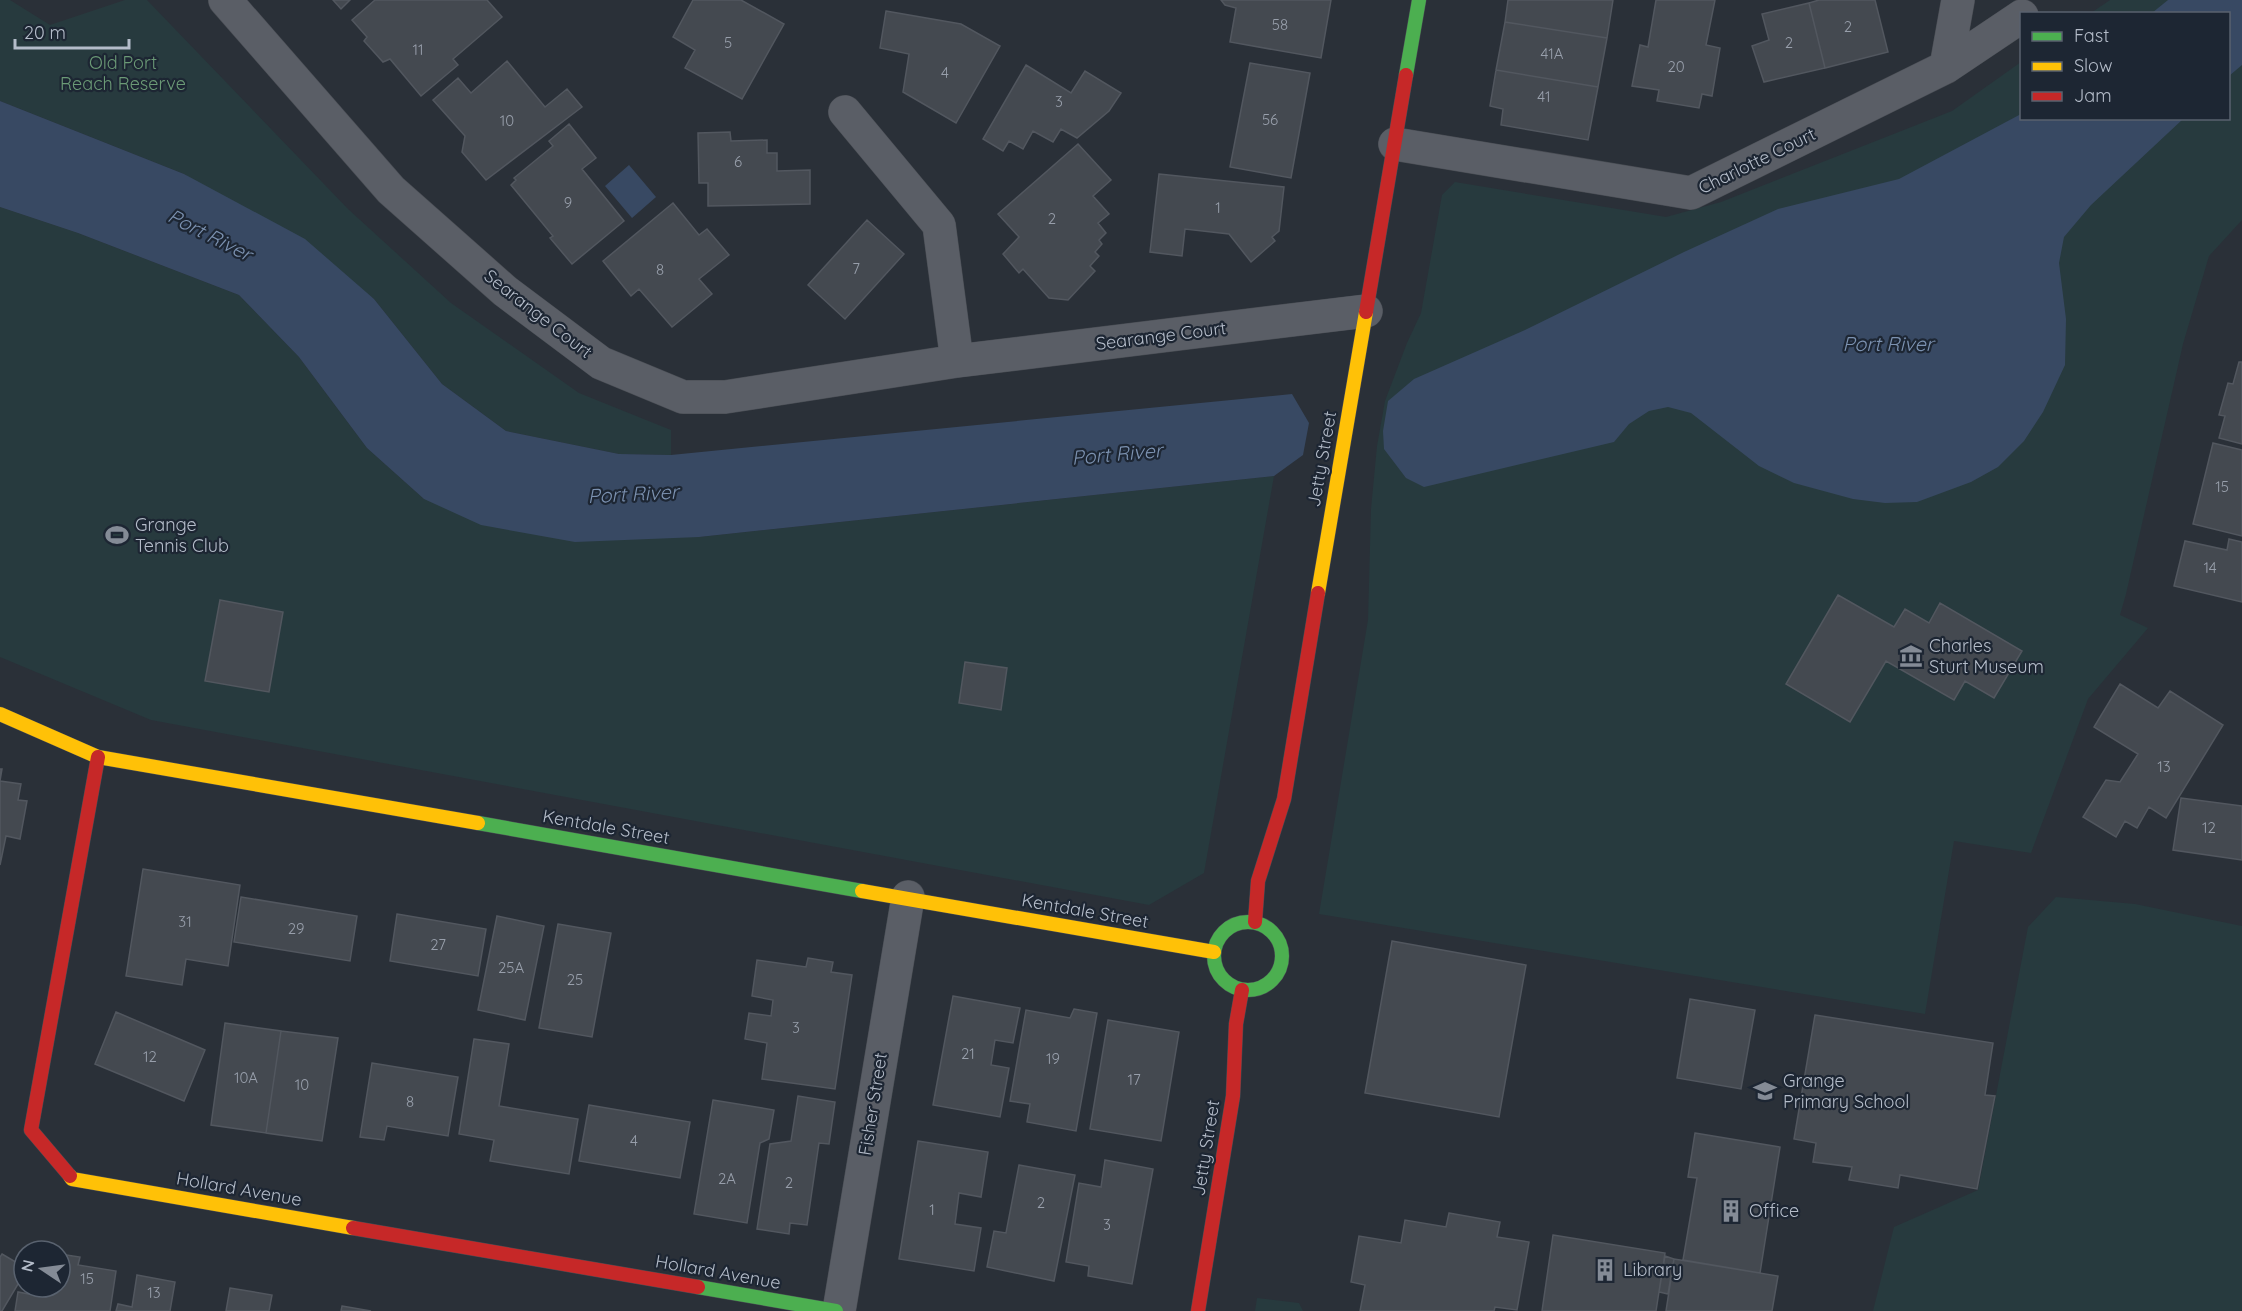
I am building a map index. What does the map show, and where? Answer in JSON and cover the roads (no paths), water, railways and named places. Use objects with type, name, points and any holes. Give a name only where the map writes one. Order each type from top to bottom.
[{"type":"street","name":"Searange Court","points":[[225,0],[391,190],[505,291],[602,363],[683,397],[726,397],[957,361],[1366,311]]},
{"type":"street","name":"Jetty Street","points":[[1255,922],[1257,881],[1284,799],[1332,504],[1419,0]]},
{"type":"street","points":[[1946,67],[1958,0]]},
{"type":"street","name":"Charlotte Court","points":[[2027,12],[2044,0]]},
{"type":"street","name":"Charlotte Court","points":[[1395,144],[1691,194],[1946,67],[2020,17]]},
{"type":"street","points":[[845,112],[939,225],[957,361]]},
{"type":"street","name":"Kentdale Street","points":[[0,714],[98,757],[1214,952]]},
{"type":"street","name":"Hollard Avenue","points":[[98,757],[31,1130],[72,1179],[838,1311]]},
{"type":"street","name":"Fisher Street","points":[[838,1311],[908,897]]},
{"type":"street","points":[[1255,922],[1265,926],[1280,944],[1282,956],[1280,968],[1265,986],[1254,990],[1242,990],[1224,980],[1214,962],[1214,952],[1217,941],[1232,925],[1255,922]]},
{"type":"street","name":"Jetty Street","points":[[1198,1311],[1233,1096],[1236,1024],[1242,990]]},
{"type":"water","points":[[2168,0],[2242,0],[2242,65],[2230,75],[2230,12],[2153,12]]},
{"type":"water","name":"Port River","points":[[0,101],[184,174],[305,239],[374,299],[442,384],[506,431],[619,454],[671,455],[1292,394],[1309,423],[1303,455],[1274,476],[699,537],[575,542],[481,525],[424,499],[367,448],[299,357],[239,295],[78,233],[0,207]]},
{"type":"water","name":"Port River","points":[[2020,115],[2020,120],[2182,120],[2091,205],[2064,237],[2059,263],[2066,319],[2065,365],[2043,412],[2024,441],[1998,467],[1971,482],[1917,502],[1885,503],[1853,499],[1794,483],[1759,466],[1691,413],[1668,407],[1649,411],[1629,424],[1614,442],[1424,487],[1406,478],[1384,449],[1383,431],[1388,401],[1414,379],[1525,330],[1778,209],[1899,179]]},
{"type":"water","points":[[629,165],[656,197],[632,218],[605,186]]},
{"type":"place","name":"Grange Tennis Club","points":[[117,535]]},
{"type":"place","name":"Charles Sturt Museum","points":[[1911,656]]},
{"type":"place","name":"Grange Primary School","points":[[1765,1091]]},
{"type":"place","name":"Office","points":[[1731,1211]]},
{"type":"place","name":"Library","points":[[1605,1270]]},
{"type":"park label","name":"Old Port Reach Reserve","points":[[123,73]]}]
